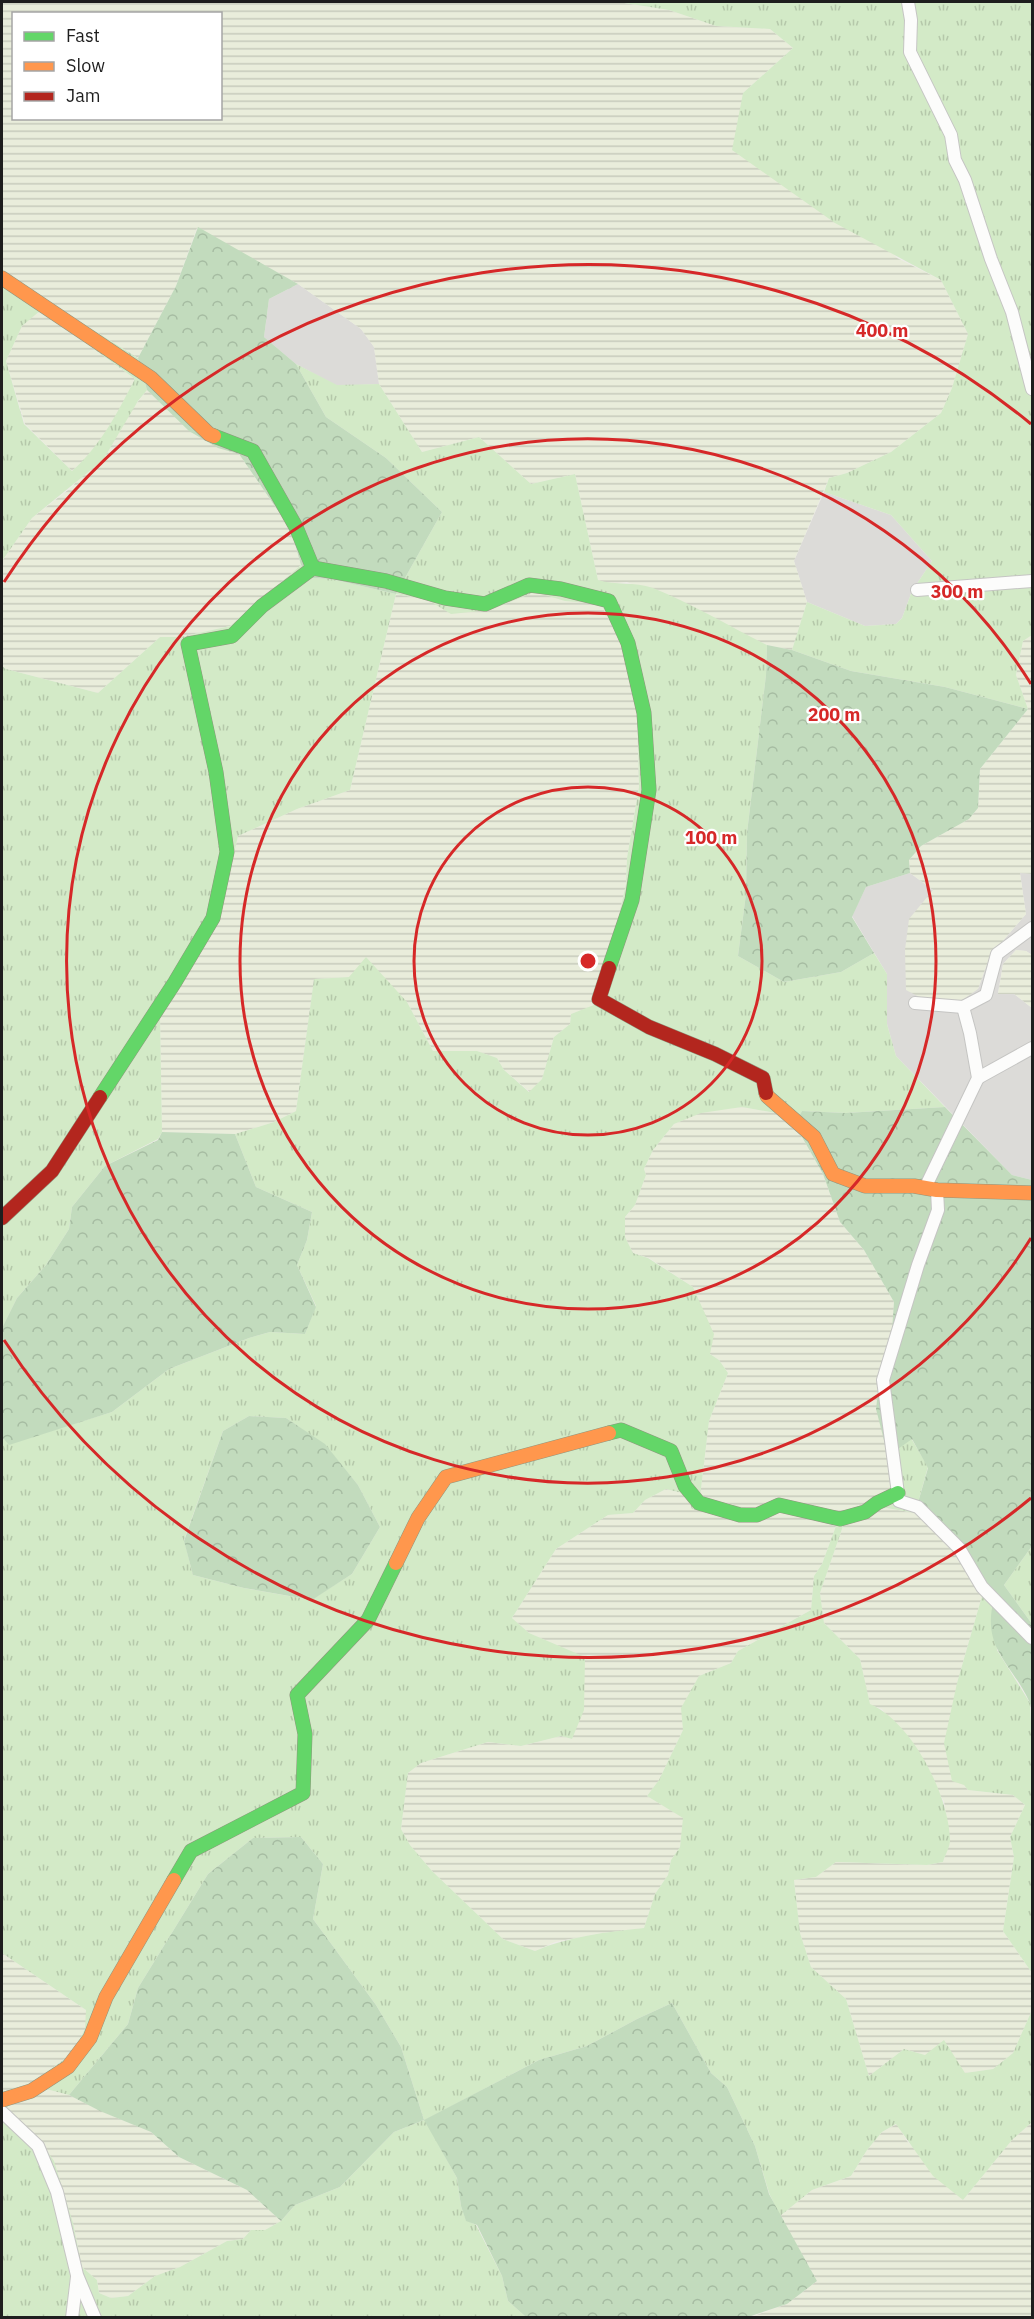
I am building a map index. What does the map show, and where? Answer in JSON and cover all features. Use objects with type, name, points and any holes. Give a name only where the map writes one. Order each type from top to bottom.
[{"type":"street","points":[[908,2],[911,21],[910,52],[951,135],[955,159],[965,180],[991,259],[1012,312],[1032,389]]},
{"type":"street","points":[[2,278],[151,378],[209,434],[253,451],[296,527],[313,568]]},
{"type":"street","points":[[2,1218],[52,1171],[175,982],[213,918],[227,852],[216,772],[188,644],[232,636],[262,606],[313,568],[386,581],[445,598],[485,604],[529,585],[561,589],[609,601],[628,643],[644,713],[649,790],[632,900],[599,999],[649,1027],[715,1054],[763,1078],[766,1096],[814,1137],[833,1174],[866,1186],[914,1186],[931,1189],[1032,1193]]},
{"type":"street","points":[[917,590],[1032,581]]},
{"type":"street","points":[[915,1004],[963,1007],[986,995],[998,954],[1032,928]]},
{"type":"street","points":[[963,1007],[978,1078],[931,1189],[938,1210],[918,1265],[884,1380],[899,1501],[918,1506],[959,1548],[982,1587],[1032,1638]]},
{"type":"street","points":[[978,1078],[1032,1048]]},
{"type":"street","points":[[2,2100],[31,2091],[68,2067],[90,2038],[106,1997],[191,1851],[303,1793],[305,1734],[297,1695],[369,1620],[418,1518],[446,1477],[621,1430],[671,1451],[685,1486],[699,1503],[740,1515],[757,1515],[779,1505],[840,1519],[865,1512],[877,1503],[898,1493]]},
{"type":"street","points":[[2,2112],[38,2146],[57,2192],[77,2275],[95,2318]]},
{"type":"street","points":[[72,2318],[77,2275]]},
{"type":"shaded area","points":[[298,284],[361,329],[374,347],[379,384],[337,386],[296,364],[264,337],[269,299]]},
{"type":"shaded area","points":[[824,492],[891,515],[932,561],[912,591],[902,618],[896,624],[865,626],[807,602],[794,561]]},
{"type":"shaded area","points":[[910,873],[933,890],[978,989],[990,956],[1026,914],[1020,873],[1032,874],[1032,955],[1026,951],[1016,950],[1003,964],[998,993],[1014,994],[1032,1008],[1032,1180],[1012,1175],[896,1056],[887,1024],[887,974],[852,916],[866,887]]},
{"type":"green space","points":[[2,2],[618,2],[669,10],[716,26],[770,29],[793,48],[743,93],[897,258],[941,280],[968,334],[952,388],[941,413],[891,452],[847,473],[829,478],[794,561],[807,602],[792,650],[767,645],[627,582],[609,584],[598,580],[575,474],[531,484],[479,437],[422,452],[379,384],[374,347],[361,329],[298,284],[197,228],[176,286],[138,358],[2,273]]},
{"type":"green space","points":[[618,2],[1032,2],[1032,635],[1023,641],[1016,675],[1028,709],[945,687],[851,671],[792,650],[807,602],[865,626],[896,624],[902,618],[912,591],[932,561],[891,515],[824,492],[829,478],[847,473],[891,452],[941,413],[952,388],[968,334],[941,280],[835,223],[732,150],[743,93],[793,48],[770,29],[716,26],[669,10]]},
{"type":"green space","points":[[198,227],[298,284],[269,299],[264,337],[296,364],[326,417],[386,458],[442,512],[396,594],[331,579],[312,578],[301,565],[293,537],[283,518],[239,454],[218,448],[189,431],[147,390],[138,358],[176,286]]},
{"type":"green space","points":[[2,273],[138,358],[147,390],[103,460],[32,518],[2,561]],"holes":[[[41,310],[135,379],[100,439],[72,471],[24,424],[6,361],[22,326]]]},
{"type":"green space","points":[[40,309],[135,379],[110,428],[88,456],[72,471],[25,424],[6,361],[22,326]]},
{"type":"green space","points":[[296,364],[337,385],[379,384],[422,452],[479,437],[531,484],[575,474],[598,580],[653,588],[767,645],[766,675],[747,833],[746,894],[738,956],[784,982],[841,972],[874,953],[887,974],[887,1024],[896,1056],[945,1107],[846,1113],[802,1111],[793,1127],[776,1113],[742,1107],[701,1113],[674,1124],[653,1150],[644,1169],[646,1175],[635,1205],[625,1217],[625,1237],[633,1253],[648,1258],[693,1287],[714,1334],[710,1354],[719,1360],[728,1373],[709,1421],[700,1497],[751,1509],[778,1500],[842,1514],[891,1492],[888,1456],[911,1438],[928,1467],[915,1513],[881,1507],[871,1515],[843,1526],[820,1593],[824,1623],[860,1659],[870,1704],[885,1713],[900,1727],[914,1743],[925,1762],[943,1802],[948,1822],[949,1845],[943,1862],[927,1865],[836,1862],[816,1877],[794,1880],[800,1933],[811,1967],[846,1999],[869,2076],[904,2049],[925,2055],[944,2040],[965,2073],[993,2069],[1013,2053],[1032,2010],[1032,2122],[1012,2140],[963,2200],[933,2176],[896,2124],[882,2132],[867,2150],[851,2176],[812,2190],[780,2216],[769,2193],[755,2146],[727,2087],[711,2073],[672,2003],[587,2046],[539,2060],[425,2120],[457,2178],[461,2206],[466,2220],[476,2225],[502,2276],[508,2301],[526,2317],[2,2317],[2,2092],[32,2083],[73,2053],[85,2029],[86,2010],[2,1953],[2,1437],[9,1444],[112,1412],[169,1369],[249,1338],[270,1332],[305,1334],[316,1306],[297,1265],[307,1240],[312,1212],[256,1187],[235,1134],[274,1122],[296,1111],[314,979],[349,977],[366,957],[407,1002],[433,1051],[477,1051],[497,1058],[504,1070],[529,1092],[542,1079],[554,1037],[570,1024],[571,1014],[594,1005],[616,929],[626,884],[627,858],[639,787],[637,704],[623,647],[601,604],[565,601],[535,592],[490,610],[451,614],[428,600],[396,594],[442,512],[386,458],[326,417]],"holes":[[[249,1416],[286,1418],[325,1445],[358,1485],[380,1527],[352,1574],[311,1600],[244,1588],[193,1575],[184,1540],[223,1431]],[[666,1489],[686,1494],[692,1509],[734,1520],[759,1520],[778,1510],[836,1526],[822,1564],[814,1576],[811,1610],[738,1651],[731,1663],[699,1676],[681,1708],[683,1730],[659,1780],[647,1796],[683,1818],[680,1847],[671,1860],[668,1875],[655,1894],[644,1928],[575,1938],[535,1951],[503,1939],[432,1871],[410,1845],[401,1829],[408,1773],[421,1763],[488,1742],[521,1746],[561,1736],[572,1739],[584,1710],[585,1657],[529,1633],[512,1618],[556,1549],[608,1515],[633,1513],[645,1500]],[[301,1837],[323,1864],[313,1919],[376,2005],[401,2047],[424,2120],[394,2132],[340,2187],[295,2205],[281,2221],[265,2230],[251,2230],[243,2239],[227,2241],[180,2267],[155,2276],[128,2296],[111,2298],[99,2293],[97,2280],[82,2267],[73,2223],[54,2161],[36,2135],[6,2107],[46,2089],[69,2095],[128,2024],[138,1988],[208,1874],[253,1838]]]},
{"type":"green space","points":[[147,390],[159,401],[239,454],[283,518],[293,537],[301,565],[230,626],[181,637],[160,637],[98,693],[6,669],[2,666],[2,561],[32,518],[72,487]]},
{"type":"green space","points":[[301,565],[312,578],[331,579],[396,594],[350,790],[297,809],[238,836],[222,906],[176,995],[160,1015],[162,1132],[158,1139],[105,1166],[72,1207],[69,1229],[46,1265],[17,1298],[2,1328],[2,666],[6,669],[98,693],[160,637],[181,637],[230,626]]},
{"type":"green space","points":[[535,592],[601,604],[623,647],[637,704],[639,787],[627,858],[626,884],[594,1006],[571,1014],[570,1024],[554,1037],[542,1079],[530,1092],[504,1070],[497,1058],[476,1051],[433,1051],[407,1002],[349,977],[314,979],[296,1111],[274,1122],[235,1134],[162,1132],[160,1015],[222,906],[238,836],[297,809],[350,790],[396,594],[428,600],[511,601]]},
{"type":"green space","points":[[1032,635],[1032,874],[1020,873],[1026,914],[990,956],[978,989],[961,1001],[927,1001],[906,990],[905,950],[909,919],[933,890],[910,873],[909,860],[921,846],[969,819],[978,808],[980,769],[1028,709],[1016,675],[1023,641]]},
{"type":"green space","points":[[767,645],[792,650],[851,671],[945,687],[1028,709],[980,769],[978,808],[969,819],[921,846],[909,860],[910,873],[866,887],[852,917],[874,953],[841,972],[784,982],[738,956],[746,894],[747,833],[766,675]]},
{"type":"green space","points":[[1016,950],[1026,951],[1032,955],[1032,1008],[1014,994],[998,994],[1003,964]]},
{"type":"green space","points":[[742,1107],[776,1113],[802,1137],[823,1174],[840,1222],[864,1250],[894,1302],[888,1456],[892,1492],[842,1514],[751,1509],[700,1497],[709,1421],[728,1373],[719,1360],[710,1354],[693,1287],[649,1258],[633,1253],[625,1237],[625,1217],[635,1205],[646,1175],[644,1169],[653,1150],[674,1124],[701,1112]]},
{"type":"green space","points":[[945,1107],[1012,1175],[1032,1180],[1032,1546],[1004,1585],[1032,1624],[1032,1714],[1031,1705],[1022,1687],[995,1643],[991,1630],[994,1599],[982,1596],[952,1550],[915,1513],[928,1468],[912,1439],[888,1456],[876,1409],[881,1367],[891,1345],[894,1302],[864,1250],[840,1222],[823,1174],[802,1137],[793,1127],[802,1111],[846,1113]]},
{"type":"green space","points":[[162,1132],[235,1134],[256,1187],[312,1212],[307,1240],[297,1265],[316,1307],[305,1334],[270,1332],[249,1338],[169,1369],[112,1412],[9,1445],[2,1437],[2,1328],[17,1298],[46,1265],[69,1229],[72,1207],[105,1166],[158,1140]]},
{"type":"green space","points":[[249,1416],[286,1418],[325,1444],[358,1485],[380,1527],[352,1574],[312,1600],[244,1588],[193,1575],[184,1541],[223,1431]]},
{"type":"green space","points":[[666,1489],[686,1494],[692,1509],[778,1510],[836,1526],[822,1564],[814,1576],[811,1610],[738,1651],[731,1663],[699,1676],[682,1707],[683,1730],[659,1780],[647,1796],[684,1818],[680,1847],[671,1860],[668,1875],[655,1894],[644,1928],[555,1942],[535,1951],[503,1939],[432,1871],[410,1845],[401,1829],[408,1773],[421,1763],[488,1742],[521,1746],[561,1736],[572,1739],[585,1658],[529,1633],[512,1618],[556,1549],[608,1515],[633,1513],[645,1500]]},
{"type":"green space","points":[[881,1507],[915,1513],[952,1550],[982,1596],[957,1683],[964,1785],[968,1790],[1013,1795],[1025,1805],[1010,1837],[1014,1857],[1003,1931],[1032,1973],[1032,2010],[1013,2053],[993,2069],[965,2073],[925,2055],[904,2049],[869,2076],[846,1999],[811,1967],[800,1933],[794,1880],[816,1877],[836,1862],[927,1865],[943,1862],[950,1841],[944,1801],[882,1709],[870,1705],[860,1659],[824,1623],[820,1593],[843,1526]]},
{"type":"green space","points":[[1032,1546],[1032,1624],[1004,1585]]},
{"type":"green space","points":[[982,1596],[994,1599],[997,1650],[1030,1703],[1032,1973],[1003,1931],[1014,1857],[1010,1837],[1025,1805],[1013,1795],[968,1790],[964,1785],[952,1781],[944,1743],[957,1683]]},
{"type":"green space","points":[[301,1837],[323,1864],[313,1919],[376,2005],[401,2047],[424,2120],[394,2132],[340,2187],[295,2205],[281,2221],[247,2190],[179,2157],[151,2132],[100,2111],[69,2095],[128,2024],[138,1988],[208,1874],[253,1838]]},
{"type":"green space","points":[[2,1953],[86,2010],[86,2029],[73,2053],[32,2083],[2,2092]]},
{"type":"green space","points":[[672,2003],[711,2073],[727,2087],[755,2146],[769,2194],[817,2281],[787,2304],[748,2317],[526,2317],[508,2301],[502,2276],[477,2225],[466,2221],[461,2206],[457,2178],[424,2120],[539,2060],[587,2046]]},
{"type":"green space","points":[[46,2089],[69,2095],[151,2132],[179,2157],[247,2190],[281,2221],[265,2230],[251,2230],[243,2239],[227,2241],[180,2267],[155,2276],[128,2296],[111,2298],[99,2293],[97,2280],[82,2267],[73,2223],[5,2107]]},
{"type":"green space","points":[[1032,2122],[1032,2317],[748,2318],[787,2304],[817,2281],[780,2216],[812,2190],[851,2176],[867,2150],[882,2132],[897,2124],[907,2141],[963,2200],[1012,2140]]},
{"type":"traffic: fast","points":[[100,1097],[175,982],[213,918],[227,852],[216,772],[188,644],[232,636],[262,606],[313,568],[296,527],[253,451],[214,436]]},
{"type":"traffic: fast","points":[[313,568],[386,581],[445,598],[485,604],[529,585],[561,589],[609,601],[628,643],[644,713],[649,790],[632,900],[609,968]]},
{"type":"traffic: fast","points":[[609,1433],[621,1430],[671,1451],[685,1486],[699,1503],[740,1515],[757,1515],[779,1505],[840,1519],[865,1512],[877,1503],[898,1493]]},
{"type":"traffic: fast","points":[[174,1880],[191,1851],[303,1793],[305,1734],[297,1695],[368,1620],[396,1563]]},
{"type":"traffic: slow","points":[[2,278],[151,378],[209,434],[214,436]]},
{"type":"traffic: slow","points":[[766,1093],[814,1137],[833,1174],[865,1186],[914,1186],[937,1190],[1032,1193]]},
{"type":"traffic: slow","points":[[396,1563],[418,1518],[446,1477],[609,1433]]},
{"type":"traffic: slow","points":[[2,2100],[31,2091],[68,2067],[90,2038],[106,1997],[174,1880]]},
{"type":"traffic: jam","points":[[609,968],[599,999],[649,1027],[715,1054],[763,1078],[766,1093]]},
{"type":"traffic: jam","points":[[2,1218],[52,1171],[100,1097]]}]
